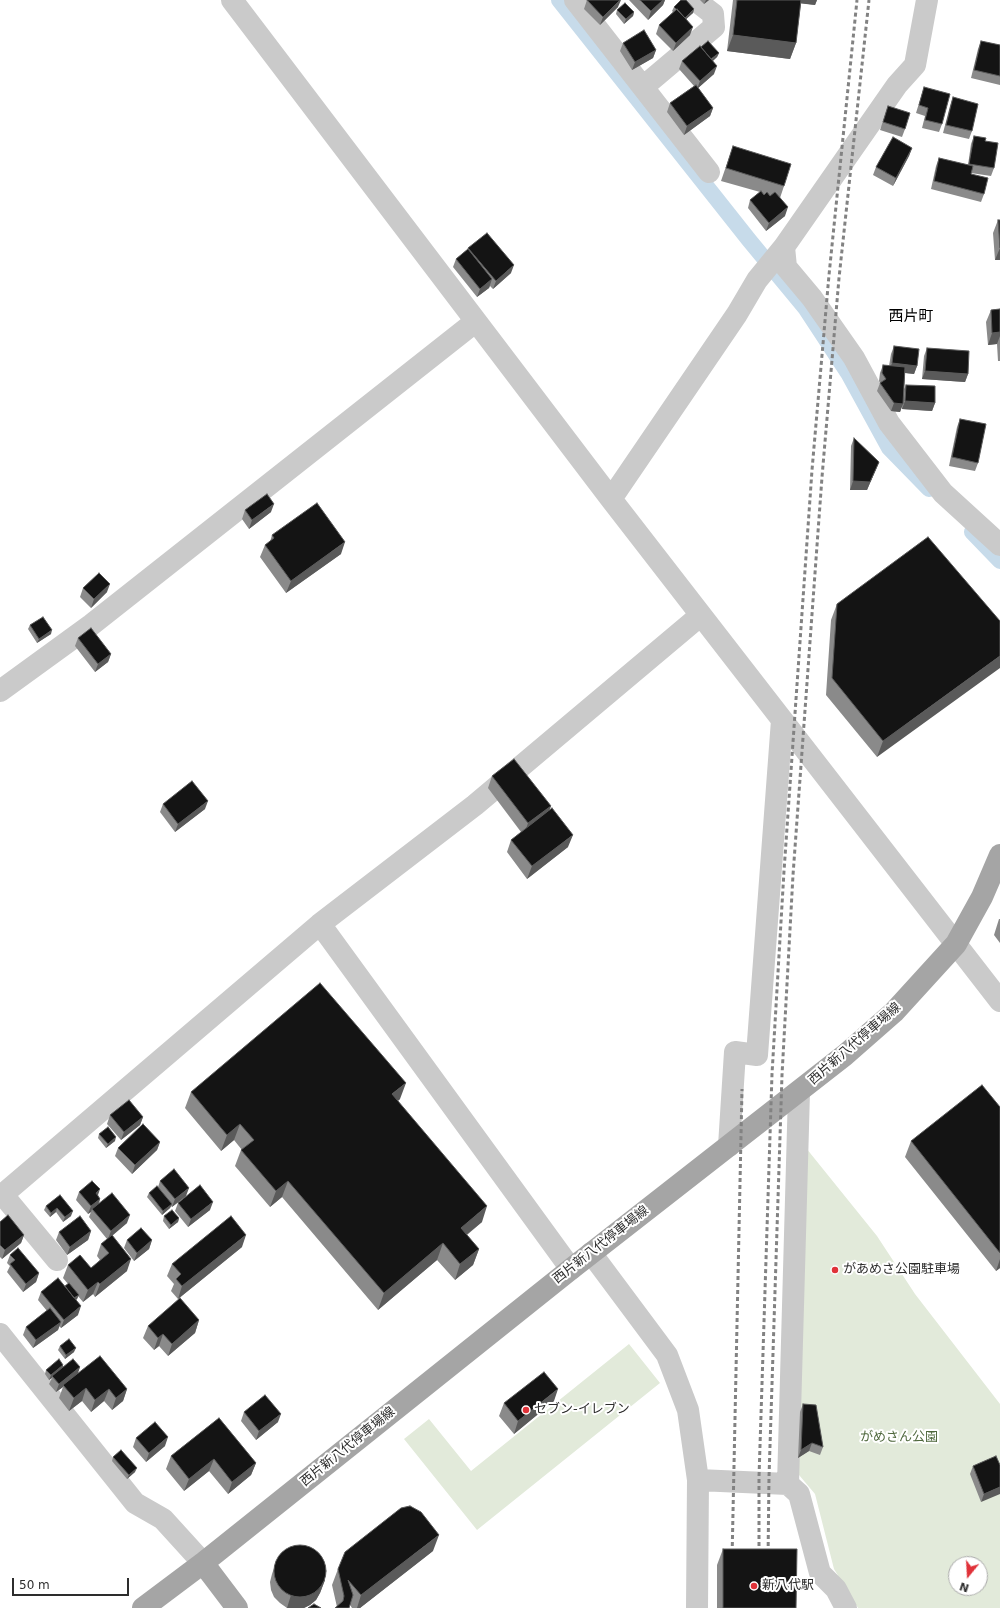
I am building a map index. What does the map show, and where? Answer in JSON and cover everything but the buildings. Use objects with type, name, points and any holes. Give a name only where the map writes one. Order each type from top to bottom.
[{"type":"main road","name":"西片新八代停車場線","points":[[143,1608],[203,1563],[591,1253],[799,1092],[845,1055],[894,1012],[956,944],[982,897],[1000,854]]},
{"type":"main road","points":[[203,1563],[237,1608]]},
{"type":"street","points":[[232,0],[475,322],[1000,1001]]},
{"type":"street","points":[[575,0],[709,172]]},
{"type":"street","points":[[643,87],[714,26],[713,14],[695,0]]},
{"type":"street","points":[[611,499],[737,314],[757,280],[779,252],[897,85],[915,65],[927,0]]},
{"type":"street","points":[[779,252],[786,267],[812,298],[854,358],[889,423],[943,492],[1000,545]]},
{"type":"street","points":[[0,691],[92,625],[475,322]]},
{"type":"street","points":[[57,1260],[1,1196],[320,924],[474,805],[701,615]]},
{"type":"street","points":[[729,1146],[735,1052],[757,1055],[782,720]]},
{"type":"street","points":[[320,924],[571,1269]]},
{"type":"street","points":[[788,1484],[799,1092]]},
{"type":"street","points":[[591,1253],[667,1355],[688,1410],[698,1480],[697,1608]]},
{"type":"street","points":[[0,1334],[135,1503],[163,1518],[203,1563]]},
{"type":"street","points":[[698,1480],[788,1484],[799,1494],[820,1573],[836,1589],[846,1608]]},
{"type":"green space","name":"がめさん公園","points":[[802,1143],[877,1236],[915,1294],[1000,1404],[1000,1608],[858,1608],[834,1569],[815,1494],[794,1469]]},
{"type":"green space","points":[[629,1344],[660,1383],[477,1530],[404,1439],[429,1419],[471,1471]]},
{"type":"waterway","points":[[559,0],[749,240],[806,309],[848,373],[889,448],[929,489]]},
{"type":"waterway","points":[[972,532],[1000,561]]},
{"type":"railway","points":[[759,1560],[759,1477],[772,1074],[784,871],[812,470],[829,275],[857,0]]},
{"type":"railway","points":[[768,1560],[769,1477],[782,1075],[793,875],[822,477],[839,278],[869,0]]},
{"type":"railway","points":[[732,1560],[742,1089]]},
{"type":"place","name":"があめさ公園駐車場","points":[[835,1270]]},
{"type":"place","name":"セブン-イレブン","points":[[526,1410]]},
{"type":"place","name":"新八代駅","points":[[754,1586]]},
{"type":"district","name":"西片町","points":[[911,317]]}]
